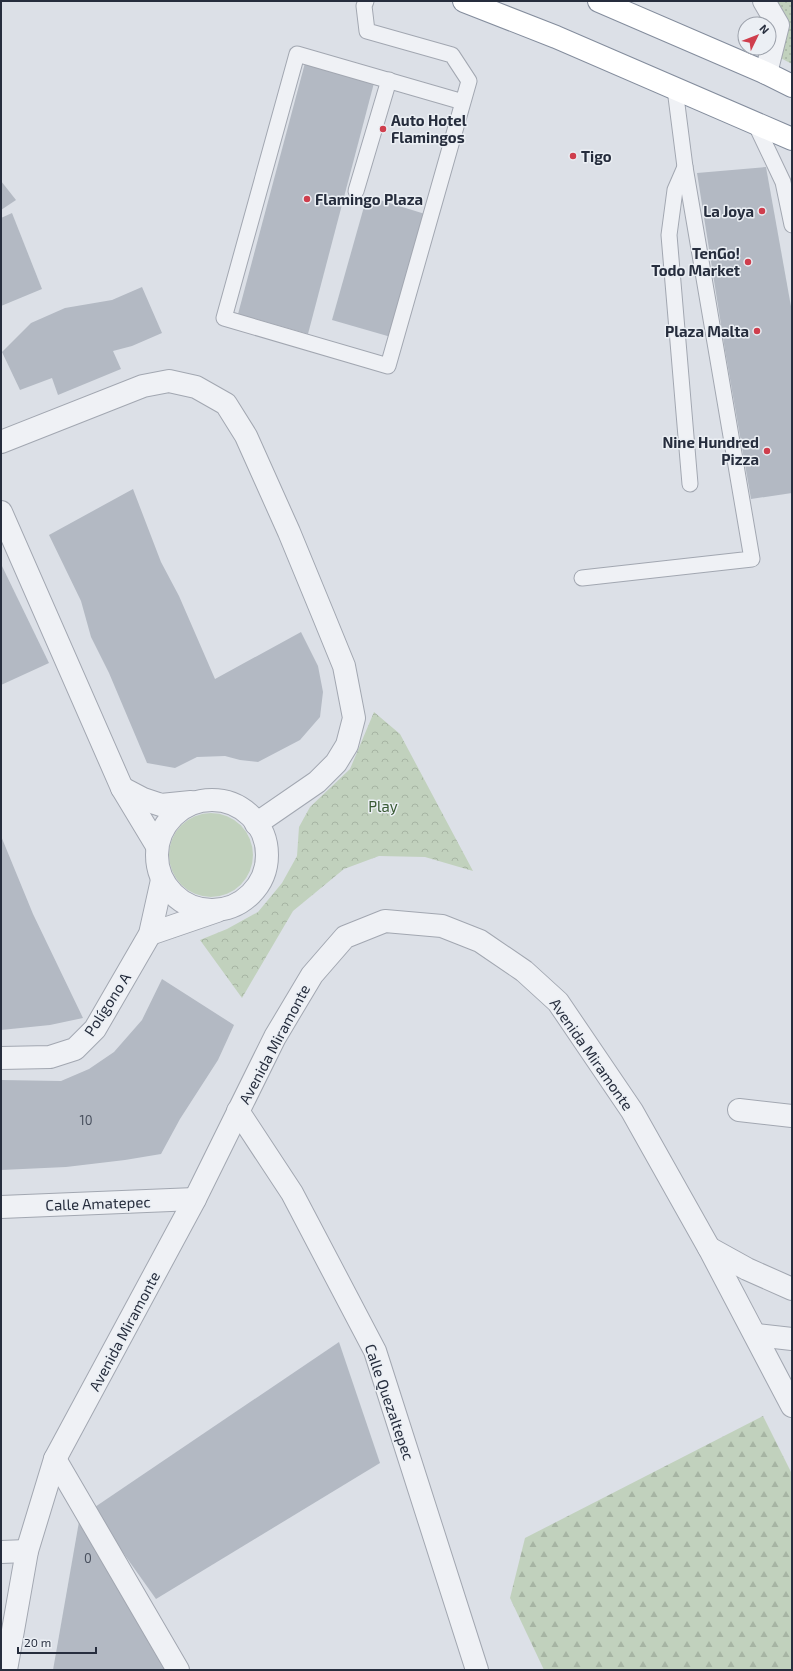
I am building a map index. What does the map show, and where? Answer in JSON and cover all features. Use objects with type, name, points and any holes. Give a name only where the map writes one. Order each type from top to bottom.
[{"type":"highway","points":[[464,1],[556,37],[675,89],[754,121],[792,139]]},
{"type":"highway","points":[[599,1],[766,73],[792,86]]},
{"type":"highway","points":[[754,121],[792,152]]},
{"type":"street","points":[[764,1],[778,25],[766,73]]},
{"type":"street","points":[[1,442],[144,386],[169,381],[196,387],[226,404],[246,436],[289,532],[344,666],[354,718],[347,745],[336,763],[317,782],[256,824]]},
{"type":"street","points":[[1,512],[122,788],[157,846]]},
{"type":"street","points":[[122,788],[160,805],[220,801],[237,806],[251,817],[261,831],[266,848],[266,865],[260,882],[250,895],[237,905],[150,934]]},
{"type":"street","points":[[202,801],[186,806],[172,816],[162,830],[157,846],[157,864],[162,880],[173,894],[187,905],[204,910],[222,910]]},
{"type":"street","name":"Polígono A","points":[[1,1058],[50,1057],[75,1049],[95,1029],[150,934],[162,880]]},
{"type":"street","name":"Avenida Miramonte","points":[[6,1670],[27,1551],[55,1458],[195,1199],[274,1037],[312,975],[345,937],[385,921],[442,926],[480,941],[524,971],[558,1002],[632,1110],[709,1248],[792,1406]]},
{"type":"street","points":[[739,1110],[792,1116]]},
{"type":"street","name":"Calle Quezaltepec","points":[[238,1111],[292,1193],[375,1351],[477,1670]]},
{"type":"street","name":"Calle Amatepec","points":[[1,1207],[195,1199]]},
{"type":"street","points":[[709,1248],[747,1269],[792,1289]]},
{"type":"street","points":[[756,1335],[792,1339]]},
{"type":"street","points":[[55,1458],[178,1670]]},
{"type":"street","points":[[1,1552],[27,1551]]},
{"type":"lane","points":[[366,1],[364,6],[367,31],[452,55],[469,81],[388,366],[224,318],[297,54],[463,102]]},
{"type":"lane","points":[[356,191],[389,80]]},
{"type":"lane","points":[[582,578],[722,564],[752,559],[685,167],[675,89]]},
{"type":"lane","points":[[754,121],[783,182],[792,225]]},
{"type":"lane","points":[[685,167],[675,190],[669,236],[690,484]]},
{"type":"green space","points":[[769,1],[792,1],[792,64],[777,56],[777,16],[770,16]]},
{"type":"green space","name":"Play","points":[[374,712],[400,734],[473,871],[425,857],[379,856],[344,869],[293,911],[242,998],[200,940],[227,929],[258,912],[282,883],[297,856],[299,827],[310,807],[350,769]]},
{"type":"green space","points":[[203,813],[219,813],[235,820],[246,831],[253,847],[253,863],[250,871],[241,885],[235,890],[219,897],[203,897],[187,890],[176,879],[169,863],[169,847],[176,831],[187,820]]},
{"type":"green space","points":[[763,1416],[792,1474],[792,1670],[544,1670],[510,1598],[525,1538]]},
{"type":"building","name":"Flamingo Plaza","points":[[305,63],[374,83],[308,334],[238,314]]},
{"type":"building","name":"Plaza Malta","points":[[766,167],[792,312],[792,493],[751,499],[725,350],[697,173]]},
{"type":"building","points":[[1,181],[16,200],[1,210]]},
{"type":"building","points":[[367,196],[425,214],[391,337],[332,320]]},
{"type":"building","points":[[12,213],[42,289],[1,306],[1,218]]},
{"type":"building","points":[[142,287],[162,333],[132,346],[113,351],[121,369],[58,395],[52,378],[20,390],[2,352],[31,323],[65,308],[112,300]]},
{"type":"building","points":[[133,489],[161,562],[179,596],[215,679],[301,632],[318,666],[323,692],[320,717],[300,740],[258,762],[240,760],[225,756],[197,757],[175,768],[147,763],[109,673],[91,637],[81,601],[49,535]]},
{"type":"building","points":[[1,564],[49,663],[1,685]]},
{"type":"building","points":[[1,836],[33,914],[83,1018],[50,1025],[1,1030]]},
{"type":"building","points":[[162,979],[234,1025],[218,1060],[180,1119],[161,1154],[66,1167],[1,1170],[1,1080],[61,1081],[89,1069],[114,1052],[142,1020]]},
{"type":"building","points":[[339,1342],[380,1463],[156,1599],[92,1509]]},
{"type":"building","points":[[80,1516],[167,1670],[53,1670]]},
{"type":"place","name":"Auto Hotel Flamingos","points":[[383,129]]},
{"type":"place","name":"Tigo","points":[[573,156]]},
{"type":"place","name":"Flamingo Plaza","points":[[307,199]]},
{"type":"place","name":"La Joya","points":[[762,211]]},
{"type":"place","name":"TenGo! Todo Market","points":[[748,262]]},
{"type":"place","name":"Plaza Malta","points":[[757,331]]},
{"type":"place","name":"Nine Hundred Pizza","points":[[767,451]]}]
